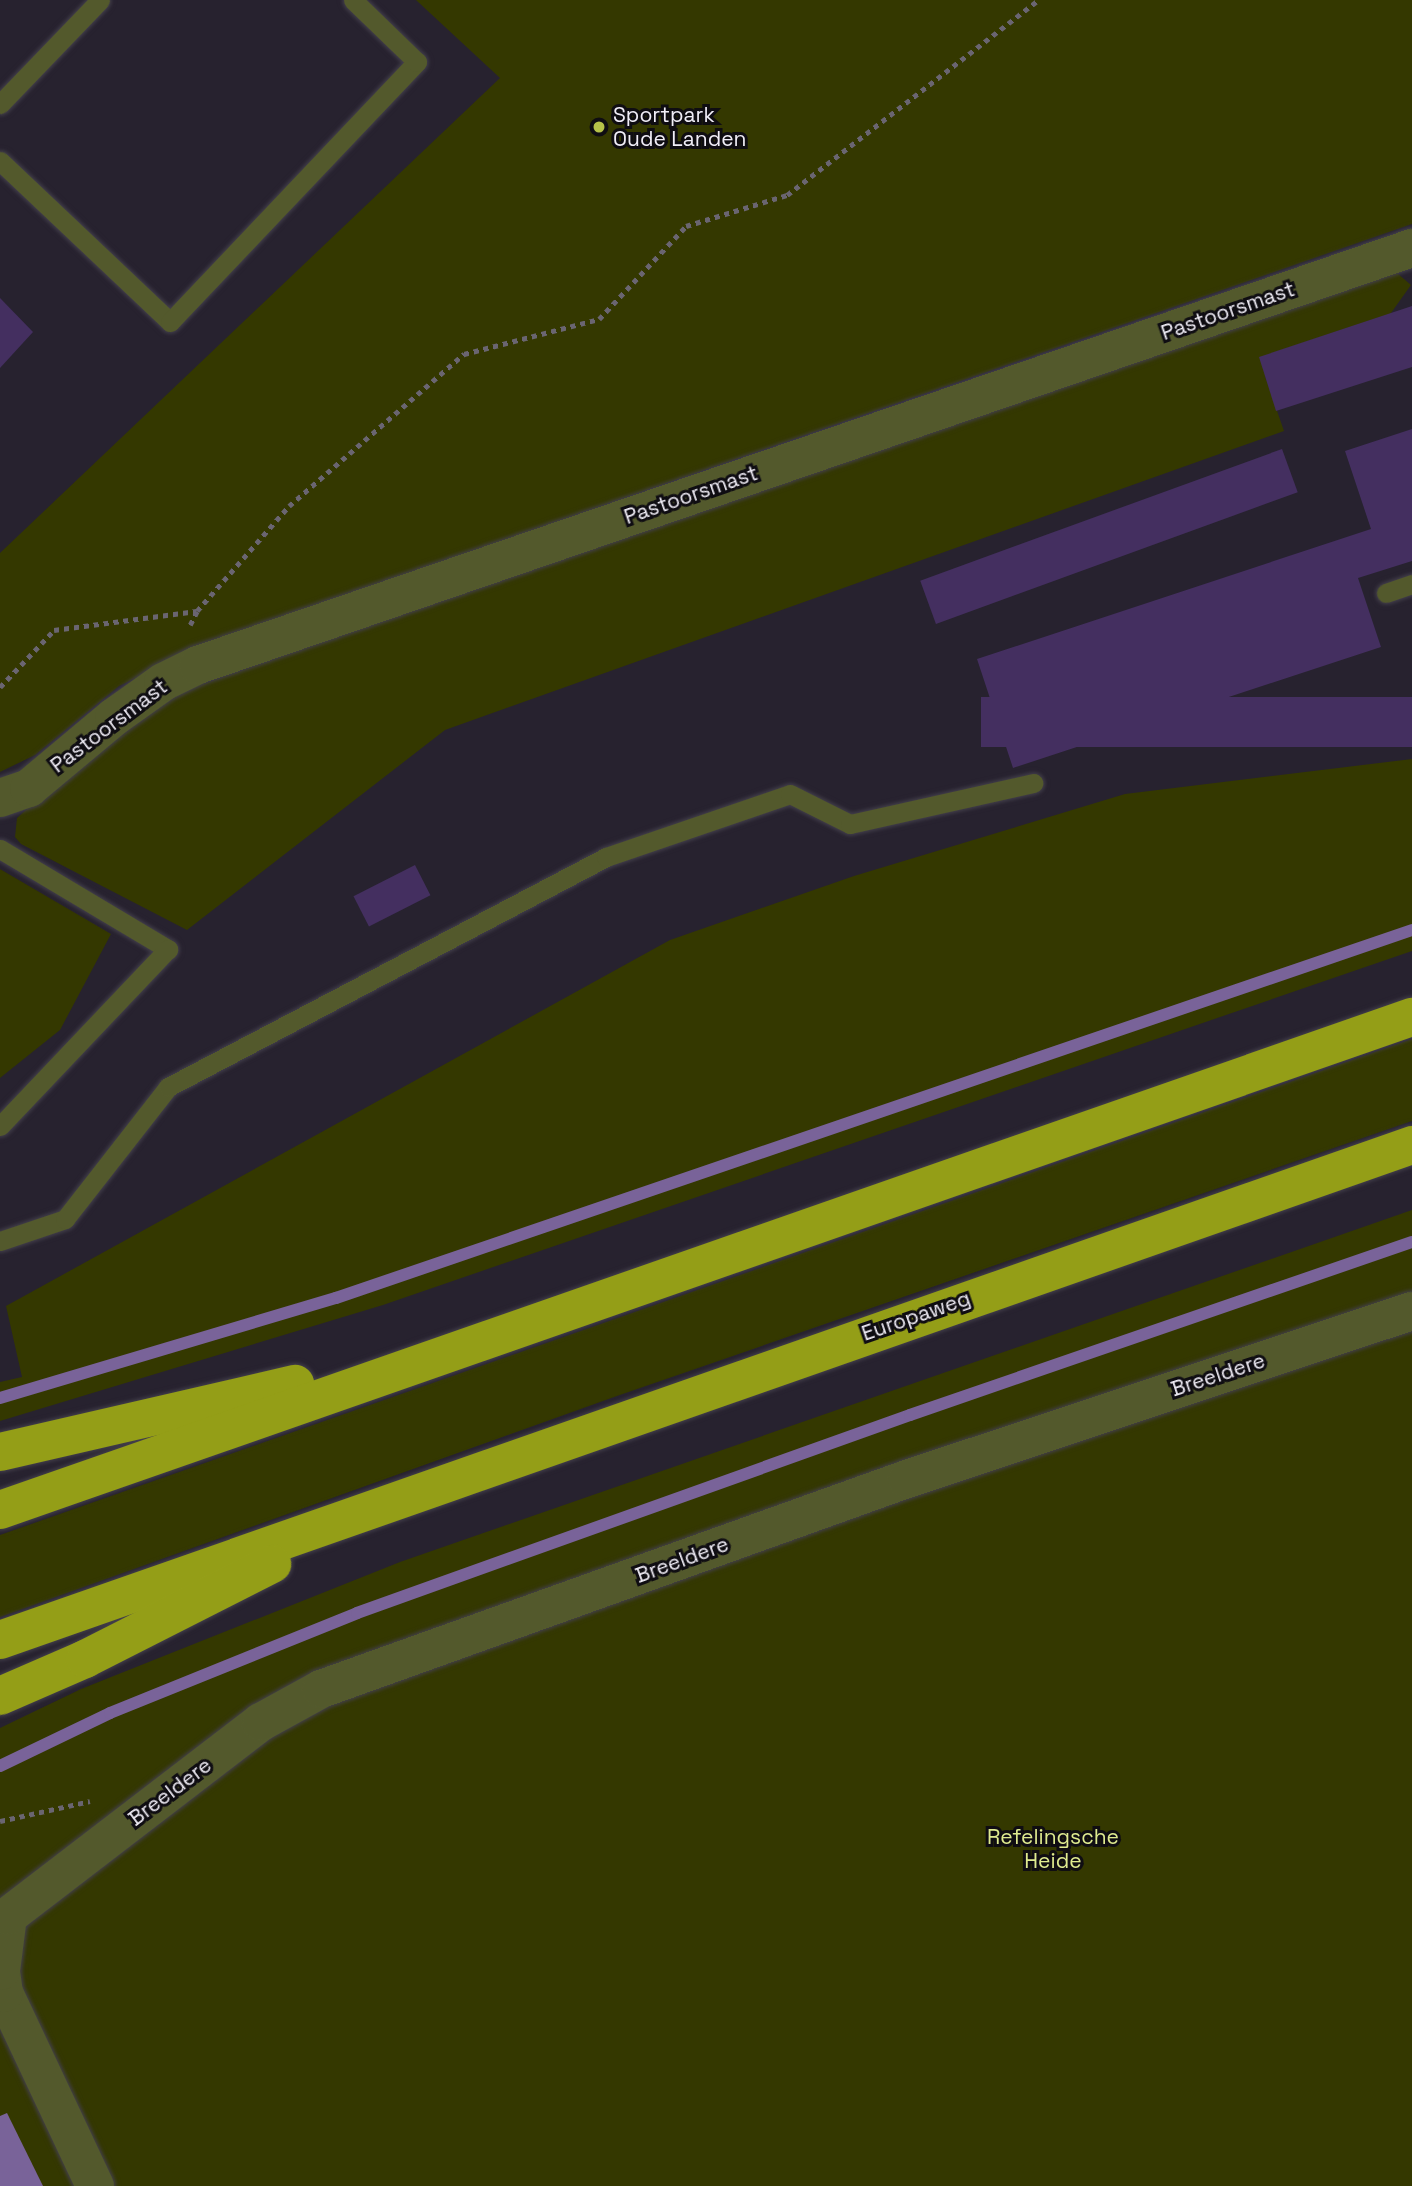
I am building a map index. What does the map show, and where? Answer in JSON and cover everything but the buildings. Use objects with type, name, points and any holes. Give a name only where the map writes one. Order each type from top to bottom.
[{"type":"highway","points":[[0,1510],[1412,1017]]},
{"type":"highway","name":"Europaweg","points":[[421,1489],[1412,1145]]},
{"type":"highway","points":[[0,1452],[457,1349]]},
{"type":"highway","points":[[0,1640],[421,1489]]},
{"type":"highway","points":[[0,1696],[85,1659],[421,1489]]},
{"type":"street","name":"Pastoorsmast","points":[[0,798],[29,788],[163,682],[198,665],[1412,248]]},
{"type":"street","name":"Breeldere","points":[[95,2186],[4,1993],[1,1971],[8,1916],[261,1722],[321,1689],[907,1479],[1412,1311]]},
{"type":"lane","points":[[0,104],[100,0]]},
{"type":"lane","points":[[0,161],[170,322],[417,62],[353,0]]},
{"type":"lane","points":[[1386,593],[1412,584]]},
{"type":"lane","points":[[0,1241],[65,1219],[168,1087],[606,857],[790,794],[850,824],[1033,783]]},
{"type":"lane","points":[[0,849],[167,948],[0,1126]]},
{"type":"path","points":[[163,682],[197,611],[289,506],[464,354],[599,318],[686,226],[787,195],[1038,0]]},
{"type":"path","points":[[0,687],[54,630],[197,611]]},
{"type":"green space","points":[[416,0],[1412,0],[1412,224],[213,641],[119,686],[35,755],[0,772],[0,553],[500,78]]},
{"type":"green space","points":[[1390,267],[1411,285],[1376,334],[1265,376],[1284,431],[445,730],[187,930],[21,844],[15,837],[17,818],[102,742],[183,691]]},
{"type":"green space","points":[[1412,759],[1412,951],[383,1305],[0,1421],[0,1382],[22,1377],[6,1306],[670,940],[854,876],[1125,794]]},
{"type":"green space","points":[[0,869],[111,934],[60,1030],[0,1078]]},
{"type":"green space","points":[[1412,1039],[1412,1121],[617,1396],[0,1617],[0,1535]]},
{"type":"green space","name":"Refelingsche Heide","points":[[1412,1210],[1412,1295],[343,1691],[1412,1321],[1412,2186],[0,2186],[0,1728],[81,1689],[400,1562]]},
{"type":"shaded area","points":[[7,2113],[43,2186],[0,2186],[0,2116]]},
{"type":"waterway","points":[[0,1398],[336,1298],[1412,930]]},
{"type":"waterway","points":[[0,1766],[110,1713],[357,1613],[910,1415],[1412,1242]]},
{"type":"place","name":"Sportpark Oude Landen","points":[[599,127]]}]
